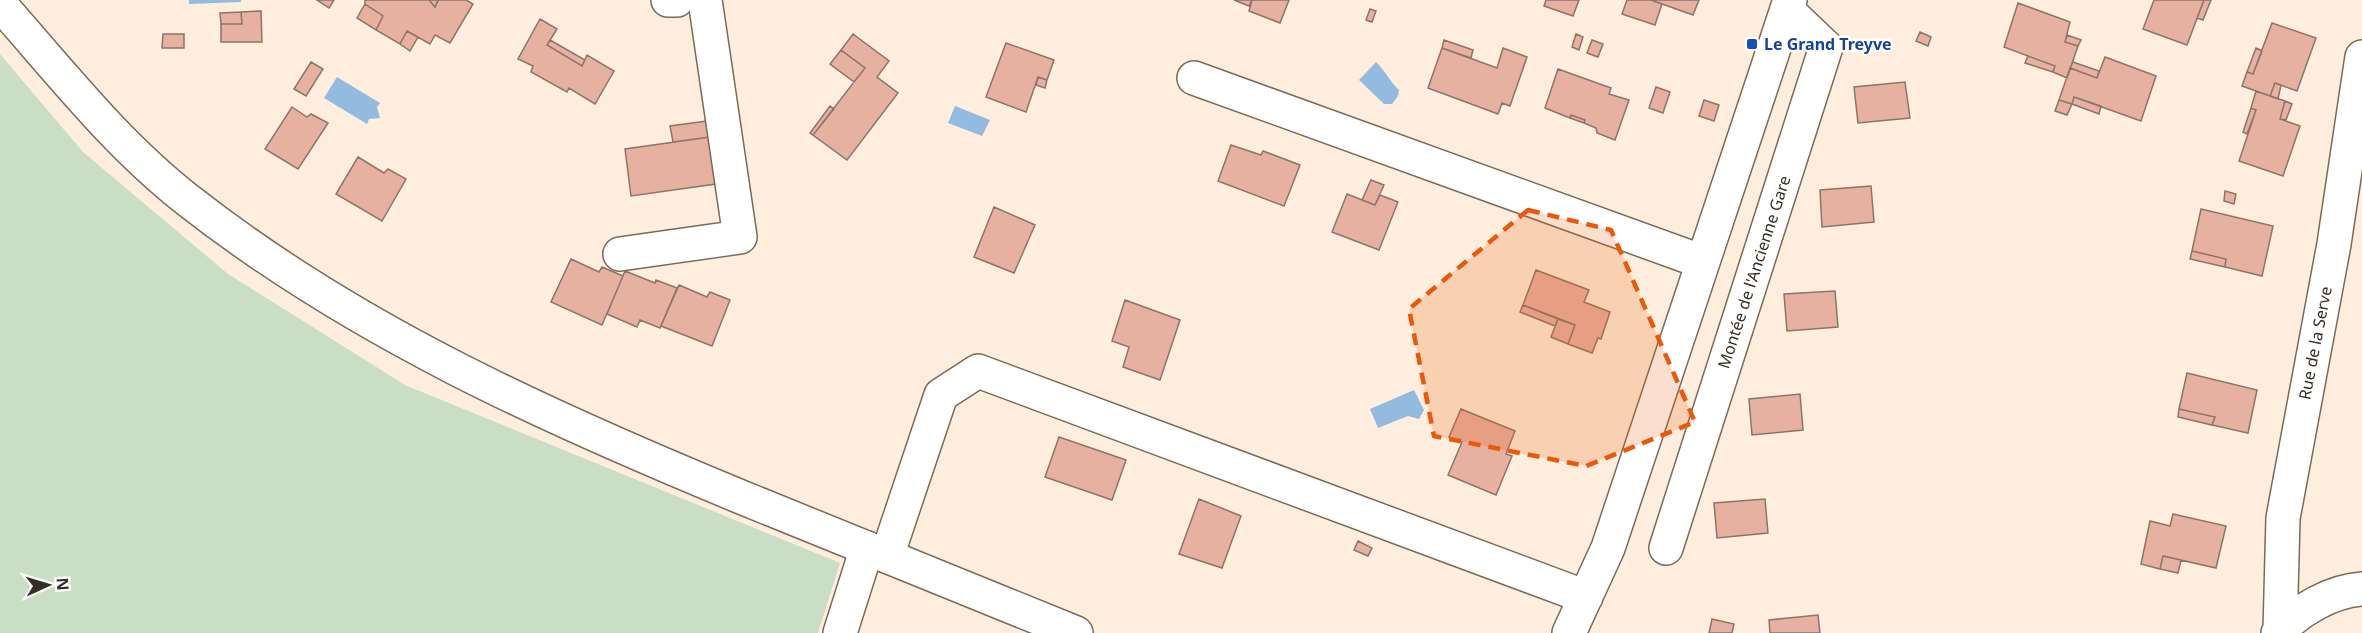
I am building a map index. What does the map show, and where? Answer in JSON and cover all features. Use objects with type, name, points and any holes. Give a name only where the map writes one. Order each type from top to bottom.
[{"type":"street","points":[[668,0],[677,0]]},
{"type":"street","points":[[620,254],[740,237],[705,0]]},
{"type":"street","points":[[0,4],[112,132],[187,200],[340,306],[444,363],[592,435],[1076,633]]},
{"type":"street","name":"Montée de l'Ancienne Gare","points":[[1569,633],[1608,548],[1789,5]]},
{"type":"street","name":"Montée de l'Ancienne Gare","points":[[1666,548],[1826,47],[1789,5]]},
{"type":"street","name":"Rue de la Serve","points":[[2279,632],[2283,518],[2334,244],[2362,57]]},
{"type":"street","points":[[1194,78],[1703,262]]},
{"type":"street","points":[[840,633],[877,552],[941,395],[978,371],[1586,597]]},
{"type":"street","name":"Montée de l'Ancienne Gare","points":[[1595,633],[1608,548]]},
{"type":"street","name":"Rue de la Serve","points":[[2279,632],[2311,605],[2349,590],[2362,589]]},
{"type":"highlighted area","points":[[1528,210],[1611,230],[1695,422],[1586,466],[1434,436],[1409,309]]},
{"type":"green space","points":[[0,54],[83,152],[228,274],[405,385],[840,563],[818,633],[0,633]]},
{"type":"water","points":[[189,0],[241,0],[241,2],[189,4]]},
{"type":"water","points":[[1376,62],[1399,90],[1392,104],[1384,104],[1359,80]]},
{"type":"water","points":[[337,77],[380,103],[377,107],[380,118],[369,119],[367,124],[324,98]]},
{"type":"water","points":[[955,106],[990,120],[982,136],[948,123]]},
{"type":"water","points":[[1414,390],[1424,410],[1419,419],[1408,416],[1378,428],[1370,409]]},
{"type":"building","points":[[317,0],[334,0],[329,8]]},
{"type":"building","points":[[365,0],[429,0],[435,7],[438,0],[466,0],[473,4],[450,43],[435,35],[430,44],[407,31],[400,44],[376,30],[383,16],[365,4]]},
{"type":"building","points":[[429,0],[438,1],[435,7]]},
{"type":"building","points":[[1234,0],[1252,0],[1249,6]]},
{"type":"building","points":[[1252,0],[1289,0],[1280,23],[1249,11]]},
{"type":"building","points":[[1546,0],[1579,0],[1573,16],[1544,6]]},
{"type":"building","points":[[1627,0],[1651,0],[1662,4],[1655,25],[1622,14]]},
{"type":"building","points":[[1651,0],[1699,0],[1693,15]]},
{"type":"building","points":[[2154,0],[2204,0],[2187,45],[2143,29]]},
{"type":"building","points":[[2204,0],[2211,0],[2203,20],[2197,18]]},
{"type":"building","points":[[2018,3],[2070,22],[2065,42],[2078,46],[2067,78],[2053,72],[2055,66],[2004,47]]},
{"type":"building","points":[[365,4],[383,16],[376,30],[357,18]]},
{"type":"building","points":[[1370,9],[1376,11],[1372,22],[1366,20]]},
{"type":"building","points":[[261,11],[262,42],[221,42],[221,24],[242,24],[241,12]]},
{"type":"building","points":[[241,12],[242,24],[221,24],[220,13]]},
{"type":"building","points":[[540,19],[557,29],[547,45],[582,66],[587,55],[614,71],[595,104],[569,88],[567,92],[531,72],[533,66],[518,59]]},
{"type":"building","points":[[2272,23],[2316,38],[2297,91],[2275,83],[2270,96],[2242,86],[2247,72],[2253,74]]},
{"type":"building","points":[[407,31],[418,37],[410,51],[400,44]]},
{"type":"building","points":[[1920,32],[1931,37],[1928,46],[1916,41]]},
{"type":"building","points":[[163,34],[184,34],[184,48],[162,48]]},
{"type":"building","points":[[853,34],[889,61],[877,77],[898,93],[847,160],[813,135],[865,68],[841,50]]},
{"type":"building","points":[[1576,34],[1583,37],[1579,50],[1572,47]]},
{"type":"building","points":[[2067,35],[2081,40],[2078,46],[2065,42]]},
{"type":"building","points":[[550,40],[585,60],[582,66],[547,45]]},
{"type":"building","points":[[1444,40],[1473,50],[1471,58],[1442,48]]},
{"type":"building","points":[[1592,40],[1603,44],[1598,57],[1587,53]]},
{"type":"building","points":[[1006,43],[1054,60],[1047,80],[1038,77],[1026,112],[986,97]]},
{"type":"building","points":[[1442,48],[1497,68],[1503,48],[1527,57],[1510,106],[1502,103],[1498,114],[1428,88]]},
{"type":"building","points":[[2256,48],[2262,51],[2253,74],[2247,72]]},
{"type":"building","points":[[841,50],[865,68],[854,82],[830,64]]},
{"type":"building","points":[[2028,56],[2055,66],[2053,72],[2025,63]]},
{"type":"building","points":[[2105,57],[2156,76],[2141,121],[2074,97],[2072,104],[2059,100],[2070,68],[2097,78]]},
{"type":"building","points":[[311,62],[323,69],[306,96],[294,89]]},
{"type":"building","points":[[2073,62],[2099,71],[2097,78],[2070,68]]},
{"type":"building","points":[[1558,69],[1611,88],[1609,94],[1629,100],[1615,140],[1597,133],[1596,128],[1584,123],[1585,120],[1571,115],[1570,118],[1545,108]]},
{"type":"building","points":[[1038,77],[1047,80],[1045,88],[1036,85]]},
{"type":"building","points":[[1905,82],[1910,118],[1858,123],[1854,87]]},
{"type":"building","points":[[2275,83],[2281,85],[2278,99],[2270,96]]},
{"type":"building","points":[[1656,87],[1670,92],[1663,113],[1649,108]]},
{"type":"building","points":[[2256,91],[2285,101],[2280,119],[2300,126],[2283,176],[2239,161],[2256,110],[2251,108]]},
{"type":"building","points":[[2074,97],[2101,106],[2099,114],[2072,104]]},
{"type":"building","points":[[1704,100],[1719,105],[1714,121],[1699,116]]},
{"type":"building","points":[[2059,100],[2072,104],[2067,115],[2055,111]]},
{"type":"building","points":[[2285,101],[2292,104],[2286,120],[2280,119]]},
{"type":"building","points":[[830,106],[834,109],[813,135],[810,133]]},
{"type":"building","points":[[292,107],[307,117],[311,114],[328,123],[298,169],[265,149]]},
{"type":"building","points":[[2251,108],[2256,110],[2247,134],[2243,132]]},
{"type":"building","points":[[1571,115],[1585,120],[1584,123],[1570,118]]},
{"type":"building","points":[[714,120],[717,136],[673,142],[670,126]]},
{"type":"building","points":[[717,136],[723,183],[631,196],[625,149]]},
{"type":"building","points":[[1231,145],[1261,155],[1263,151],[1300,165],[1284,206],[1218,181]]},
{"type":"building","points":[[358,157],[384,173],[388,169],[406,179],[382,221],[336,194]]},
{"type":"building","points":[[1371,180],[1384,185],[1375,205],[1362,200]]},
{"type":"building","points":[[1871,186],[1874,222],[1822,227],[1820,190]]},
{"type":"building","points":[[2225,191],[2236,194],[2234,204],[2224,201]]},
{"type":"building","points":[[1347,194],[1375,205],[1380,195],[1398,202],[1379,250],[1332,232]]},
{"type":"building","points":[[994,207],[1035,225],[1014,273],[974,257]]},
{"type":"building","points":[[2201,209],[2273,226],[2262,276],[2225,267],[2226,259],[2192,251]]},
{"type":"building","points":[[2192,251],[2226,259],[2225,267],[2190,259]]},
{"type":"building","points":[[571,259],[599,272],[602,267],[623,276],[602,325],[551,302]]},
{"type":"building","points":[[1536,270],[1589,290],[1584,302],[1610,312],[1601,339],[1598,338],[1592,353],[1568,344],[1575,325],[1523,305]]},
{"type":"building","points":[[625,271],[655,283],[656,280],[677,288],[660,328],[640,320],[637,327],[607,314]]},
{"type":"building","points":[[679,285],[707,297],[710,292],[730,300],[712,346],[661,326]]},
{"type":"building","points":[[1835,291],[1838,327],[1787,331],[1784,294]]},
{"type":"building","points":[[1125,300],[1180,320],[1160,380],[1123,367],[1129,347],[1112,341]]},
{"type":"building","points":[[1523,305],[1558,319],[1555,326],[1520,312]]},
{"type":"building","points":[[1558,319],[1575,325],[1568,344],[1551,337]]},
{"type":"building","points":[[2187,373],[2257,390],[2248,433],[2212,425],[2215,417],[2179,409]]},
{"type":"building","points":[[1800,394],[1803,430],[1752,435],[1749,399]]},
{"type":"building","points":[[1461,409],[1515,431],[1506,454],[1512,456],[1496,495],[1448,475],[1462,442],[1449,437]]},
{"type":"building","points":[[2179,409],[2215,417],[2212,425],[2178,417]]},
{"type":"building","points":[[1059,437],[1126,460],[1112,500],[1045,477]]},
{"type":"building","points":[[1199,499],[1241,516],[1222,568],[1179,554]]},
{"type":"building","points":[[1765,499],[1768,533],[1717,538],[1714,503]]},
{"type":"building","points":[[2173,514],[2226,526],[2216,568],[2163,556],[2160,569],[2141,564],[2150,521],[2170,526]]},
{"type":"building","points":[[1358,541],[1372,548],[1368,556],[1354,550]]},
{"type":"building","points":[[2163,556],[2181,560],[2178,573],[2160,569]]},
{"type":"building","points":[[1818,615],[1820,633],[1770,633],[1769,620]]},
{"type":"building","points":[[1712,619],[1734,624],[1732,633],[1709,633]]},
{"type":"place","name":"Le Grand Treyve","points":[[1752,44]]}]
